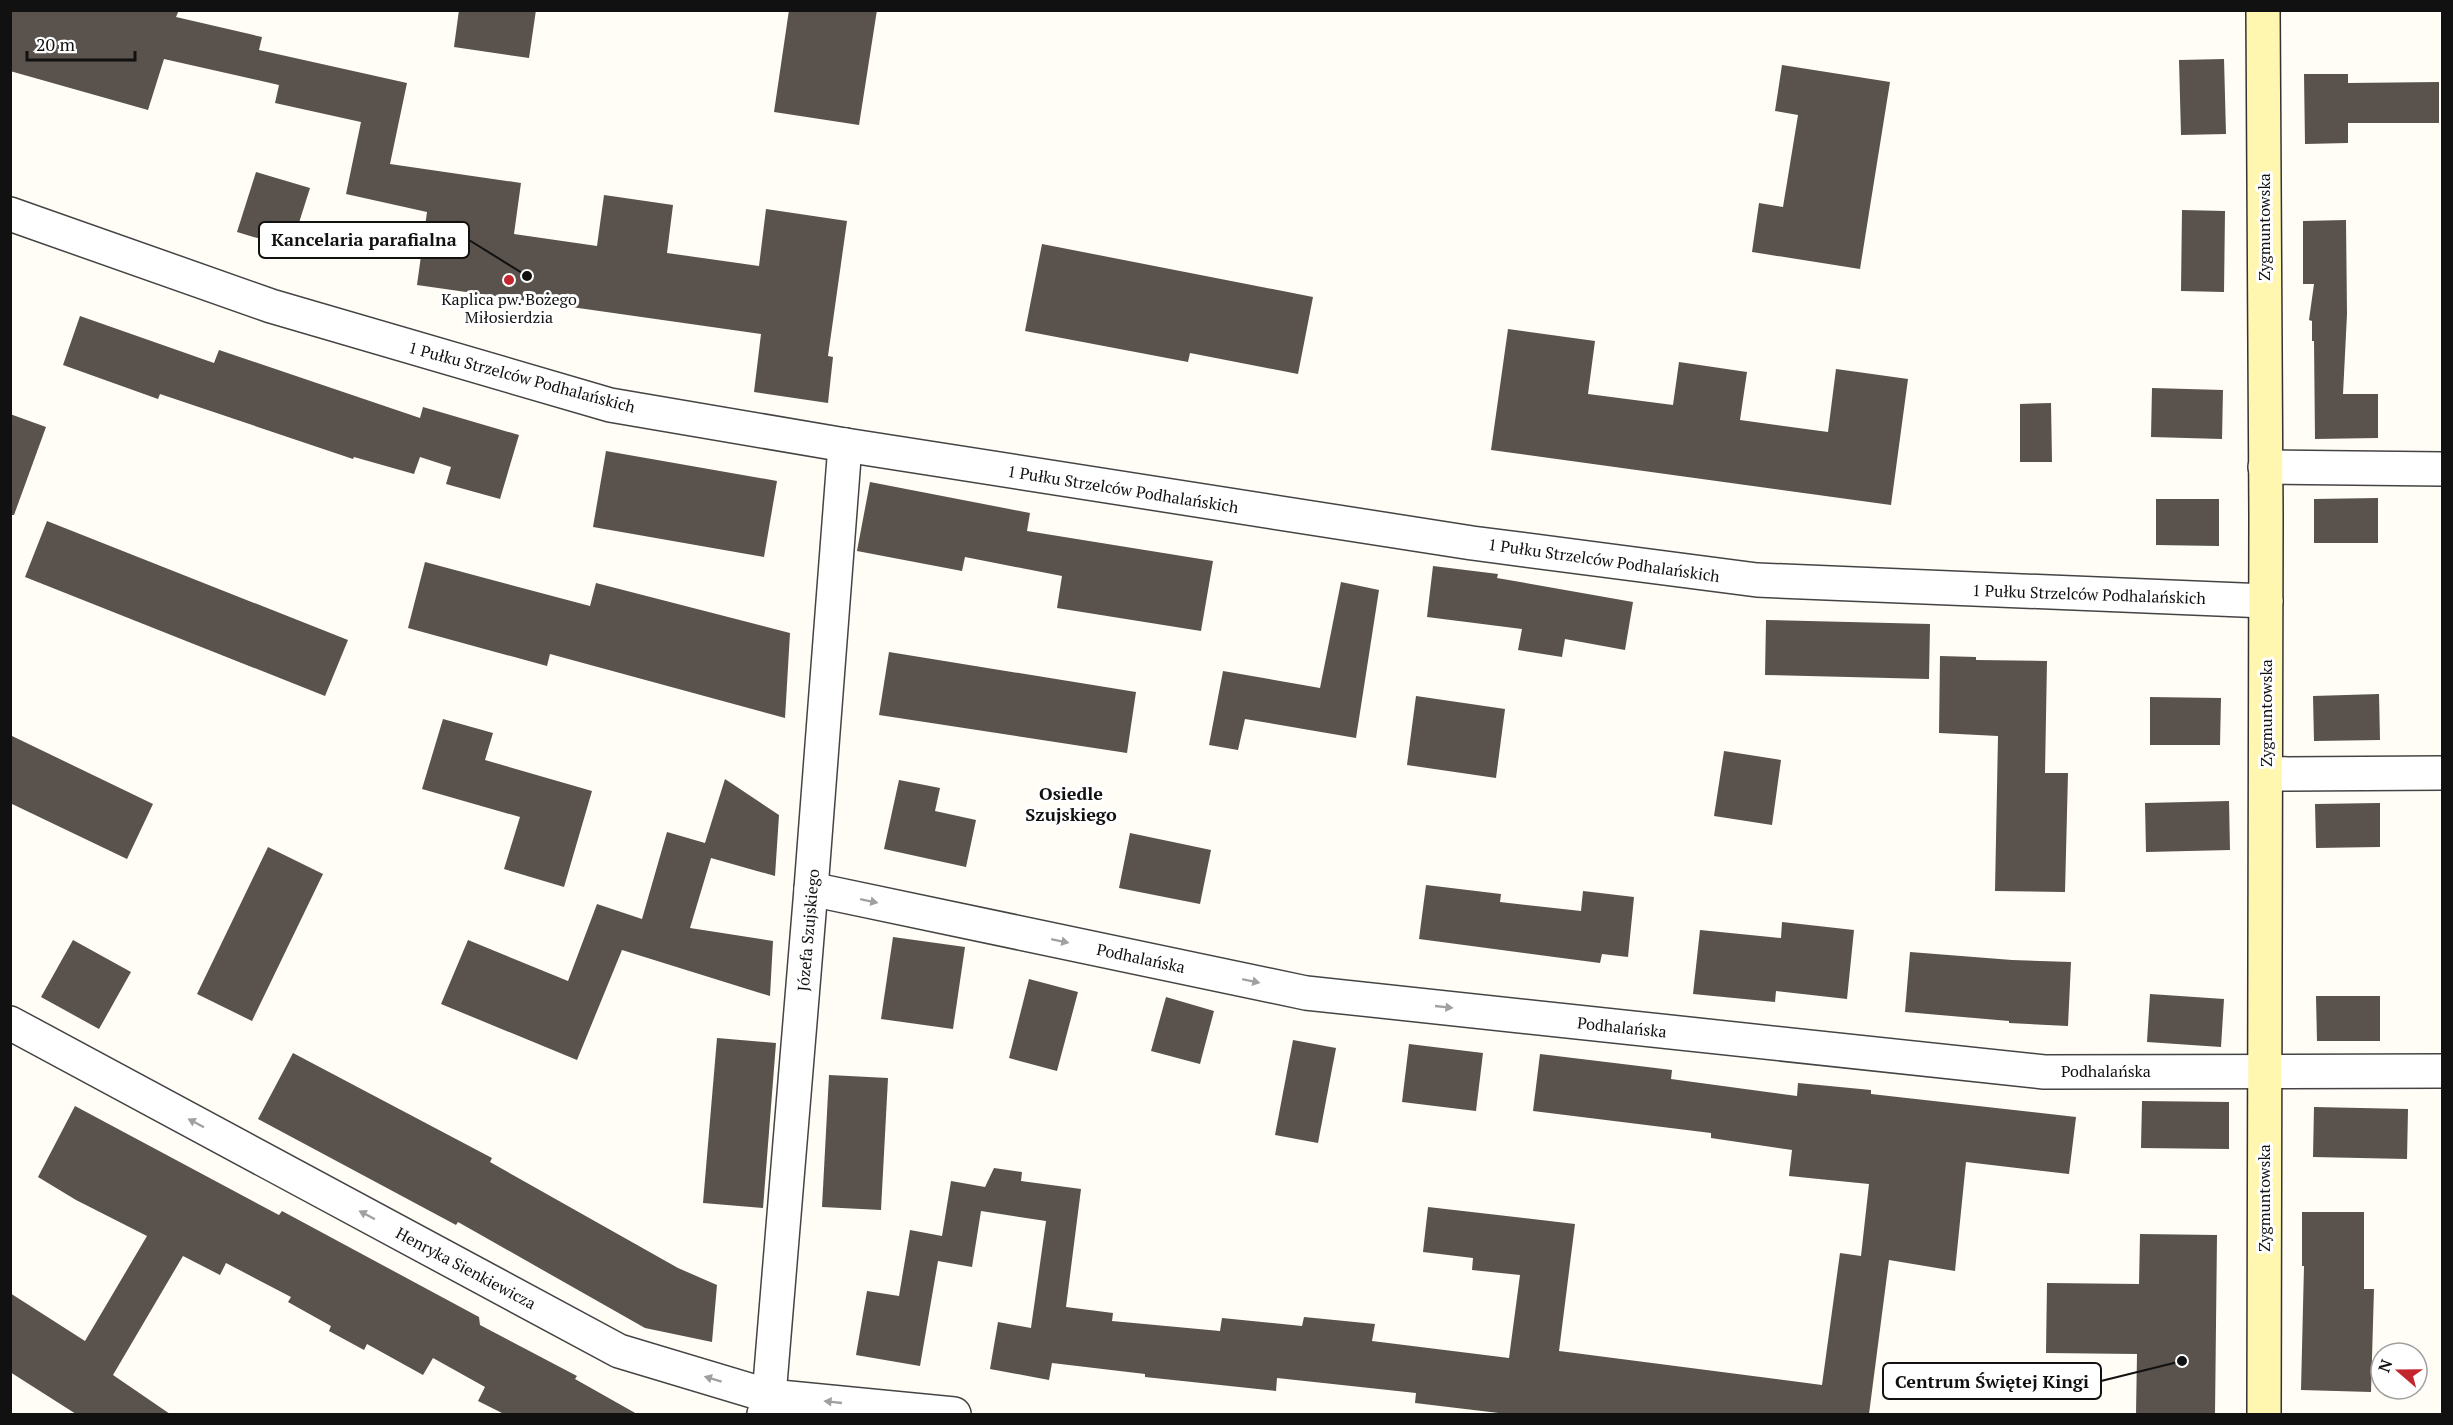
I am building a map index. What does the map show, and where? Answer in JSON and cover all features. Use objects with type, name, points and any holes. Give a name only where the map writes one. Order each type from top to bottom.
[{"type":"main road","name":"Zygmuntowska","points":[[2263,10],[2266,601],[2263,1070],[2264,1414]]},
{"type":"street","name":"1 Pułku Strzelców Podhalańskich","points":[[10,214],[271,306],[610,405],[845,445],[1472,543],[1757,580],[2266,601]]},
{"type":"street","name":"Józefa Szujskiego","points":[[767,1405],[812,889],[845,445]]},
{"type":"street","points":[[2265,467],[2442,469]]},
{"type":"street","points":[[2266,774],[2442,773]]},
{"type":"street","name":"Podhalańska","points":[[812,889],[1306,993],[2044,1072],[2442,1071]]},
{"type":"street","name":"Henryka Sienkiewicza","points":[[10,1023],[619,1351],[767,1405],[954,1414]]},
{"type":"building","points":[[10,10],[179,10],[176,17],[262,37],[259,50],[407,83],[390,164],[521,183],[514,234],[597,246],[604,195],[673,205],[667,253],[759,266],[766,209],[847,221],[828,356],[833,357],[828,403],[754,392],[761,334],[417,285],[427,212],[346,194],[361,122],[275,103],[279,85],[164,59],[148,110],[10,71]]},
{"type":"building","points":[[459,10],[536,10],[529,58],[454,47]]},
{"type":"building","points":[[789,10],[877,10],[859,125],[774,112]]},
{"type":"building","points":[[2224,59],[2226,134],[2181,135],[2179,60]]},
{"type":"building","points":[[1782,65],[1890,82],[1860,269],[1752,252],[1759,203],[1783,207],[1798,115],[1775,111]]},
{"type":"building","points":[[2304,74],[2348,74],[2348,83],[2439,82],[2439,123],[2348,123],[2348,143],[2305,144]]},
{"type":"building","points":[[256,172],[310,188],[291,248],[237,232]]},
{"type":"building","points":[[2182,210],[2225,211],[2224,292],[2181,291]]},
{"type":"building","points":[[2346,220],[2347,314],[2343,394],[2378,394],[2378,438],[2315,439],[2314,341],[2312,341],[2312,321],[2309,320],[2314,284],[2303,284],[2303,221]]},
{"type":"building","points":[[1042,244],[1313,297],[1298,374],[1190,353],[1188,362],[1025,331]]},
{"type":"building","points":[[80,316],[214,363],[219,350],[420,418],[423,407],[519,435],[500,499],[446,484],[451,467],[420,457],[414,474],[354,457],[353,459],[160,394],[158,399],[63,365]]},
{"type":"building","points":[[1508,329],[1595,341],[1588,394],[1673,405],[1679,362],[1747,372],[1740,420],[1828,432],[1836,369],[1908,379],[1891,505],[1491,450]]},
{"type":"building","points":[[2152,388],[2223,390],[2222,439],[2151,437]]},
{"type":"building","points":[[2051,403],[2052,462],[2020,462],[2020,404]]},
{"type":"building","points":[[10,414],[46,427],[14,515],[10,515]]},
{"type":"building","points":[[606,451],[777,481],[764,557],[593,527]]},
{"type":"building","points":[[870,482],[1030,513],[1027,531],[1213,561],[1201,631],[1057,608],[1062,576],[965,557],[962,571],[857,551]]},
{"type":"building","points":[[2378,498],[2378,543],[2314,543],[2314,499]]},
{"type":"building","points":[[2156,499],[2219,499],[2219,546],[2156,545]]},
{"type":"building","points":[[47,521],[348,640],[325,696],[25,577]]},
{"type":"building","points":[[425,562],[590,606],[596,583],[790,633],[785,718],[550,654],[547,666],[408,628]]},
{"type":"building","points":[[1433,566],[1498,574],[1497,578],[1633,602],[1625,650],[1565,639],[1562,657],[1518,650],[1522,629],[1427,617]]},
{"type":"building","points":[[1341,582],[1379,590],[1356,738],[1245,719],[1238,750],[1209,745],[1223,671],[1320,688]]},
{"type":"building","points":[[1766,620],[1930,624],[1929,679],[1765,675]]},
{"type":"building","points":[[889,652],[1136,692],[1127,753],[879,715]]},
{"type":"building","points":[[1940,656],[1976,657],[1976,660],[2047,661],[2045,773],[2068,773],[2065,892],[1995,891],[1998,736],[1939,733]]},
{"type":"building","points":[[2379,694],[2380,740],[2314,741],[2313,696]]},
{"type":"building","points":[[1416,696],[1505,709],[1496,778],[1407,765]]},
{"type":"building","points":[[2150,697],[2221,698],[2220,745],[2150,745]]},
{"type":"building","points":[[443,719],[493,733],[485,760],[592,791],[564,887],[504,869],[520,817],[422,789]]},
{"type":"building","points":[[10,735],[153,804],[127,859],[10,803]]},
{"type":"building","points":[[1724,751],[1781,760],[1772,825],[1714,816]]},
{"type":"building","points":[[725,779],[779,815],[775,876],[711,858],[690,928],[773,941],[770,996],[622,950],[577,1060],[441,1004],[468,940],[568,981],[597,904],[642,919],[667,832],[705,843]]},
{"type":"building","points":[[899,780],[940,788],[935,811],[976,820],[966,867],[884,849]]},
{"type":"building","points":[[2229,801],[2230,850],[2146,852],[2145,803]]},
{"type":"building","points":[[2380,803],[2380,847],[2316,848],[2315,804]]},
{"type":"building","points":[[1130,833],[1211,850],[1200,904],[1119,888]]},
{"type":"building","points":[[268,847],[323,874],[252,1021],[197,994]]},
{"type":"building","points":[[1426,885],[1501,894],[1500,902],[1581,911],[1583,891],[1634,897],[1628,957],[1602,954],[1600,963],[1419,939]]},
{"type":"building","points":[[1782,922],[1854,930],[1847,999],[1776,991],[1775,1002],[1693,994],[1700,930],[1781,938]]},
{"type":"building","points":[[893,937],[965,947],[953,1029],[881,1019]]},
{"type":"building","points":[[73,940],[131,972],[99,1029],[41,997]]},
{"type":"building","points":[[1910,952],[2071,962],[2068,1026],[2009,1023],[2009,1021],[1905,1012]]},
{"type":"building","points":[[1029,979],[1078,992],[1057,1071],[1009,1058]]},
{"type":"building","points":[[2150,994],[2224,999],[2221,1047],[2147,1042]]},
{"type":"building","points":[[2316,996],[2380,996],[2380,1041],[2317,1041]]},
{"type":"building","points":[[1166,997],[1214,1011],[1200,1064],[1151,1051]]},
{"type":"building","points":[[717,1038],[776,1043],[763,1208],[703,1203]]},
{"type":"building","points":[[1293,1040],[1336,1048],[1318,1143],[1275,1135]]},
{"type":"building","points":[[1409,1044],[1483,1053],[1476,1111],[1402,1102]]},
{"type":"building","points":[[293,1053],[492,1158],[490,1162],[678,1268],[717,1285],[712,1342],[645,1328],[458,1222],[456,1225],[258,1119]]},
{"type":"building","points":[[1540,1054],[1672,1070],[1671,1079],[1797,1096],[1798,1083],[1871,1090],[1871,1094],[2076,1117],[2069,1174],[1966,1162],[1955,1271],[1889,1260],[1869,1414],[1507,1414],[1415,1403],[1416,1393],[1277,1378],[1276,1391],[1145,1377],[1145,1374],[1052,1363],[1049,1380],[990,1369],[998,1322],[1031,1328],[1046,1221],[981,1211],[972,1267],[938,1261],[920,1366],[856,1355],[867,1291],[899,1296],[910,1230],[942,1236],[951,1181],[985,1187],[994,1168],[1022,1172],[1021,1181],[1081,1189],[1066,1307],[1113,1313],[1112,1321],[1220,1331],[1222,1318],[1302,1326],[1304,1317],[1375,1324],[1372,1341],[1509,1358],[1520,1275],[1472,1270],[1473,1258],[1423,1252],[1428,1207],[1575,1224],[1559,1351],[1822,1385],[1840,1253],[1861,1256],[1869,1184],[1789,1176],[1792,1150],[1711,1138],[1711,1133],[1533,1111]]},
{"type":"building","points":[[829,1075],[888,1078],[881,1210],[822,1207]]},
{"type":"building","points":[[2142,1101],[2229,1102],[2229,1149],[2141,1148]]},
{"type":"building","points":[[75,1106],[279,1215],[282,1211],[479,1317],[480,1325],[577,1376],[575,1379],[637,1414],[504,1414],[478,1401],[485,1387],[433,1358],[423,1375],[367,1344],[364,1350],[329,1331],[331,1326],[288,1302],[291,1297],[226,1263],[220,1275],[183,1256],[113,1375],[170,1414],[76,1414],[10,1372],[10,1293],[85,1341],[147,1236],[76,1200],[38,1177]]},
{"type":"building","points":[[2314,1107],[2408,1109],[2407,1159],[2313,1157]]},
{"type":"building","points":[[2302,1212],[2364,1212],[2364,1289],[2374,1289],[2372,1341],[2369,1341],[2369,1392],[2301,1390],[2304,1266],[2302,1266]]},
{"type":"building","points":[[2140,1234],[2217,1235],[2215,1414],[2136,1414],[2137,1354],[2046,1353],[2047,1283],[2139,1284]]},
{"type":"place","name":"Kancelaria parafialna","points":[[527,276]]},
{"type":"place","name":"Kaplica pw. Bożego Miłosierdzia","points":[[509,280]]},
{"type":"place","name":"Centrum Świętej Kingi","points":[[2182,1361]]},
{"type":"district","name":"Osiedle Szujskiego","points":[[1071,803]]}]
